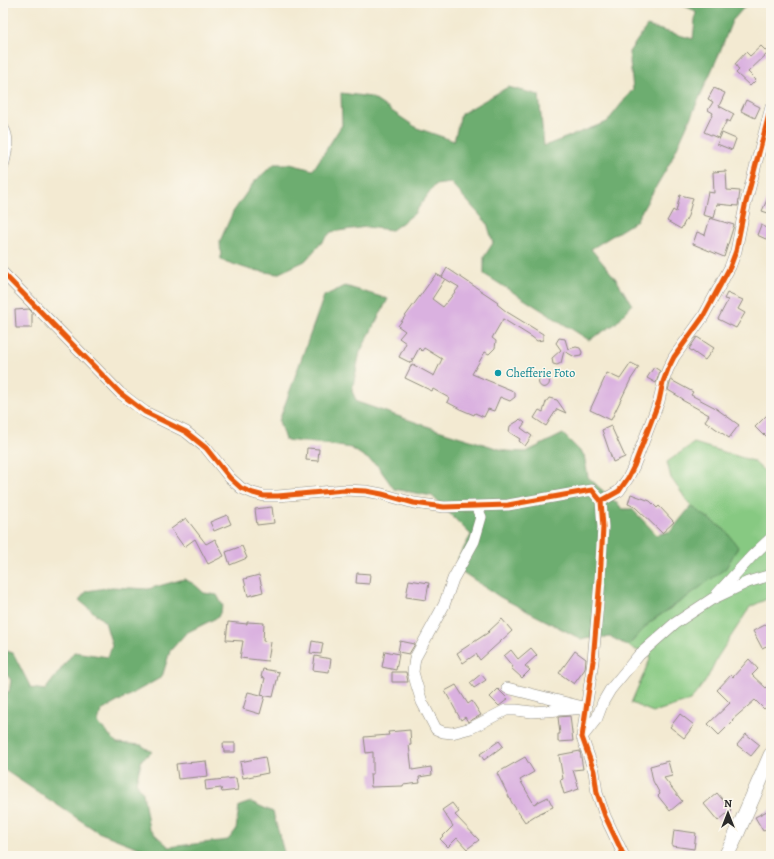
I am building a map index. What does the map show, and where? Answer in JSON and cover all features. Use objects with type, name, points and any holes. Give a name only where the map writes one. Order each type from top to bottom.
[{"type":"street","points":[[602,501],[619,491],[628,478],[659,401],[668,368],[703,318],[730,267],[736,251],[745,206],[771,107]]},
{"type":"street","points":[[3,128],[5,131],[6,154],[3,166]]},
{"type":"street","points":[[3,273],[120,393],[145,412],[186,432],[206,448],[230,478],[241,488],[253,493],[271,496],[344,490],[366,490],[421,504],[444,507],[508,504],[592,490],[602,501],[603,527],[593,661],[582,737],[594,771],[597,794],[605,816],[624,856]]},
{"type":"street","points":[[476,506],[481,517],[474,541],[453,579],[444,604],[415,658],[413,672],[418,690],[422,702],[436,729],[443,732],[452,733],[471,728],[506,710],[532,712],[587,708]]},
{"type":"street","points":[[712,599],[771,538]]},
{"type":"street","points":[[582,737],[597,718],[603,702],[610,690],[639,655],[674,624],[712,599],[748,582],[771,575]]},
{"type":"street","points":[[507,688],[587,708]]},
{"type":"street","points":[[726,856],[770,763]]},
{"type":"green space","points":[[677,3],[748,3],[732,21],[719,54],[671,161],[636,221],[591,249],[616,279],[632,305],[615,324],[589,340],[484,274],[484,257],[493,243],[487,223],[451,183],[435,185],[414,214],[392,230],[366,227],[331,232],[305,261],[277,274],[248,269],[221,260],[220,241],[233,212],[254,182],[274,164],[290,164],[313,170],[342,125],[341,93],[371,97],[417,128],[454,141],[461,114],[508,87],[539,95],[544,146],[607,122],[633,89],[629,52],[647,26],[693,39],[696,11]]},
{"type":"green space","points":[[345,286],[388,299],[360,352],[352,391],[357,402],[441,431],[506,451],[526,452],[563,434],[584,455],[588,477],[623,509],[632,509],[657,535],[671,531],[691,506],[725,530],[738,547],[726,568],[650,622],[628,646],[611,637],[581,639],[500,597],[458,569],[458,558],[471,535],[432,496],[394,489],[377,465],[351,448],[285,440],[279,421],[324,296]]},
{"type":"green space","points":[[694,443],[753,461],[771,477],[771,597],[750,607],[717,658],[707,679],[690,701],[653,712],[631,703],[651,657],[628,646],[650,622],[687,597],[725,530],[691,506],[671,478],[667,462]]},
{"type":"green space","points":[[184,579],[194,584],[204,593],[217,595],[223,606],[218,617],[186,633],[170,651],[162,677],[101,711],[98,723],[117,743],[141,745],[152,752],[142,759],[136,782],[143,793],[149,829],[169,847],[228,840],[236,830],[239,806],[251,802],[273,812],[285,856],[151,856],[152,853],[98,832],[3,769],[3,692],[9,692],[11,680],[3,670],[3,650],[13,653],[31,688],[45,690],[74,652],[108,657],[112,645],[105,622],[79,600],[87,591],[112,587],[148,589]]},
{"type":"building","points":[[761,46],[768,53],[748,72],[756,80],[750,86],[736,73],[739,70],[735,64],[746,52],[750,56]]},
{"type":"building","points":[[714,88],[725,93],[719,106],[734,114],[730,122],[727,120],[718,138],[704,132],[713,113],[708,110],[713,102],[708,99]]},
{"type":"building","points":[[746,100],[760,107],[755,118],[741,111]]},
{"type":"building","points":[[722,133],[736,139],[732,150],[717,144]]},
{"type":"building","points":[[726,171],[727,190],[740,191],[738,206],[717,204],[714,218],[703,215],[708,192],[714,193],[713,172]]},
{"type":"building","points":[[771,191],[771,214],[762,211]]},
{"type":"building","points":[[680,195],[693,198],[688,216],[681,229],[667,221],[673,210],[676,212]]},
{"type":"building","points":[[710,218],[734,225],[724,257],[693,244],[697,232],[705,235]]},
{"type":"building","points":[[761,225],[771,230],[771,235],[768,240],[757,235]]},
{"type":"building","points":[[447,268],[498,302],[497,304],[507,312],[543,334],[543,340],[537,341],[503,319],[492,338],[496,341],[495,348],[489,354],[485,352],[472,374],[511,390],[515,393],[515,397],[510,401],[500,397],[494,411],[488,409],[484,417],[475,413],[474,415],[460,409],[447,402],[449,398],[433,389],[432,391],[405,378],[412,364],[434,376],[442,359],[424,348],[422,351],[419,348],[411,363],[399,357],[406,343],[399,338],[405,331],[398,326],[436,274],[445,279],[432,299],[443,307],[459,287],[442,277]]},
{"type":"building","points":[[727,293],[743,300],[738,309],[745,313],[736,328],[718,319],[728,300],[724,299]]},
{"type":"building","points":[[29,309],[32,312],[32,328],[16,328],[15,310]]},
{"type":"building","points":[[697,337],[714,348],[705,360],[689,349]]},
{"type":"building","points":[[559,338],[565,339],[568,349],[576,347],[580,348],[582,352],[581,356],[575,357],[564,351],[561,363],[557,365],[553,364],[552,358],[561,350],[556,343]]},
{"type":"building","points":[[631,363],[639,367],[631,379],[611,420],[590,410],[607,373],[620,379]]},
{"type":"building","points":[[654,367],[660,371],[656,383],[647,378]]},
{"type":"building","points":[[542,377],[546,377],[548,378],[548,386],[542,387],[539,384],[539,380]]},
{"type":"building","points":[[671,380],[693,392],[691,395],[714,407],[739,425],[729,438],[705,421],[709,415],[682,400],[683,399],[668,390]]},
{"type":"building","points":[[549,398],[557,400],[566,413],[557,409],[546,426],[534,418],[539,410],[543,412]]},
{"type":"building","points":[[771,411],[771,441],[755,427]]},
{"type":"building","points":[[520,419],[525,423],[521,428],[532,436],[525,446],[519,441],[520,439],[509,432],[510,426]]},
{"type":"building","points":[[611,426],[625,457],[613,462],[602,430]]},
{"type":"building","points":[[307,448],[319,449],[318,461],[306,460]]},
{"type":"building","points":[[631,494],[650,501],[657,508],[659,506],[674,522],[662,533],[635,507],[628,504]]},
{"type":"building","points":[[272,507],[274,523],[257,525],[255,509]]},
{"type":"building","points":[[227,515],[231,524],[214,531],[210,522]]},
{"type":"building","points":[[186,518],[206,544],[215,539],[224,556],[208,564],[195,539],[184,547],[171,529]]},
{"type":"building","points":[[242,546],[247,558],[230,565],[226,552]]},
{"type":"building","points":[[357,573],[370,574],[369,584],[356,583]]},
{"type":"building","points":[[259,575],[263,592],[248,596],[244,579]]},
{"type":"building","points":[[409,580],[429,583],[426,600],[406,597]]},
{"type":"building","points":[[502,619],[512,631],[480,660],[476,654],[463,663],[457,653],[489,632]]},
{"type":"building","points":[[228,622],[247,624],[247,622],[264,623],[263,641],[271,642],[268,661],[240,658],[243,641],[226,640]]},
{"type":"building","points":[[771,622],[771,644],[762,648],[753,631]]},
{"type":"building","points":[[312,641],[323,643],[321,654],[310,653]]},
{"type":"building","points":[[400,641],[415,644],[409,654],[398,652]]},
{"type":"building","points":[[531,648],[537,655],[525,666],[530,670],[522,678],[511,668],[513,667],[504,656],[511,650],[518,659]]},
{"type":"building","points":[[385,651],[399,654],[396,670],[382,667]]},
{"type":"building","points":[[575,651],[586,659],[585,669],[574,684],[559,673]]},
{"type":"building","points":[[315,656],[331,659],[329,672],[313,670]]},
{"type":"building","points":[[749,659],[758,669],[752,675],[766,688],[771,682],[771,708],[768,706],[764,709],[755,700],[732,720],[733,721],[719,735],[708,724],[730,703],[717,690],[731,675],[733,677]]},
{"type":"building","points":[[263,669],[279,672],[273,697],[261,695],[265,678],[261,677]]},
{"type":"building","points":[[392,672],[406,672],[408,682],[392,682]]},
{"type":"building","points":[[481,674],[486,680],[474,688],[470,683]]},
{"type":"building","points":[[456,685],[468,704],[472,701],[481,715],[468,722],[465,717],[461,720],[445,691]]},
{"type":"building","points":[[498,689],[508,699],[499,706],[490,697]]},
{"type":"building","points":[[248,692],[265,696],[260,714],[243,709]]},
{"type":"building","points":[[680,714],[694,725],[684,738],[670,727]]},
{"type":"building","points":[[570,716],[573,741],[558,742],[558,734],[560,734],[558,717]]},
{"type":"building","points":[[410,730],[411,745],[409,745],[412,770],[431,767],[432,775],[419,777],[420,783],[403,786],[371,787],[370,774],[373,774],[373,752],[366,753],[364,737],[389,735],[388,732]]},
{"type":"building","points":[[746,734],[760,745],[751,756],[737,745]]},
{"type":"building","points":[[499,741],[503,746],[484,760],[480,754]]},
{"type":"building","points":[[223,743],[235,743],[235,752],[224,752]]},
{"type":"building","points":[[580,751],[583,769],[573,770],[579,789],[564,794],[560,780],[563,779],[559,755]]},
{"type":"building","points":[[265,757],[268,773],[243,778],[240,762]]},
{"type":"building","points":[[525,757],[534,772],[520,780],[534,804],[548,797],[553,807],[525,822],[512,803],[497,773]]},
{"type":"building","points":[[206,761],[208,776],[178,779],[176,764]]},
{"type":"building","points":[[668,761],[672,776],[664,778],[682,801],[670,811],[658,796],[660,794],[653,781],[650,766]]},
{"type":"building","points":[[236,778],[238,790],[222,792],[221,788],[206,790],[205,781]]},
{"type":"building","points":[[717,793],[731,810],[718,821],[704,804]]},
{"type":"building","points":[[452,803],[459,812],[455,815],[479,840],[467,849],[457,838],[448,847],[440,839],[453,826],[442,810]]},
{"type":"building","points":[[771,809],[771,827],[763,831],[755,817]]},
{"type":"building","points":[[674,830],[696,833],[694,849],[672,846]]},
{"type":"cycle path","points":[[601,501],[619,491],[628,478],[659,401],[663,382],[668,369],[674,357],[703,317],[730,267],[736,251],[745,206],[771,107]]},
{"type":"cycle path","points":[[3,273],[120,393],[145,412],[186,432],[206,448],[230,478],[241,488],[253,493],[264,496],[278,496],[344,490],[366,491],[414,503],[444,507],[508,505],[592,490],[601,501],[603,527],[593,661],[582,737],[594,771],[597,793],[605,816],[624,856]]},
{"type":"place","name":"Chefferie Foto","points":[[498,373]]}]
